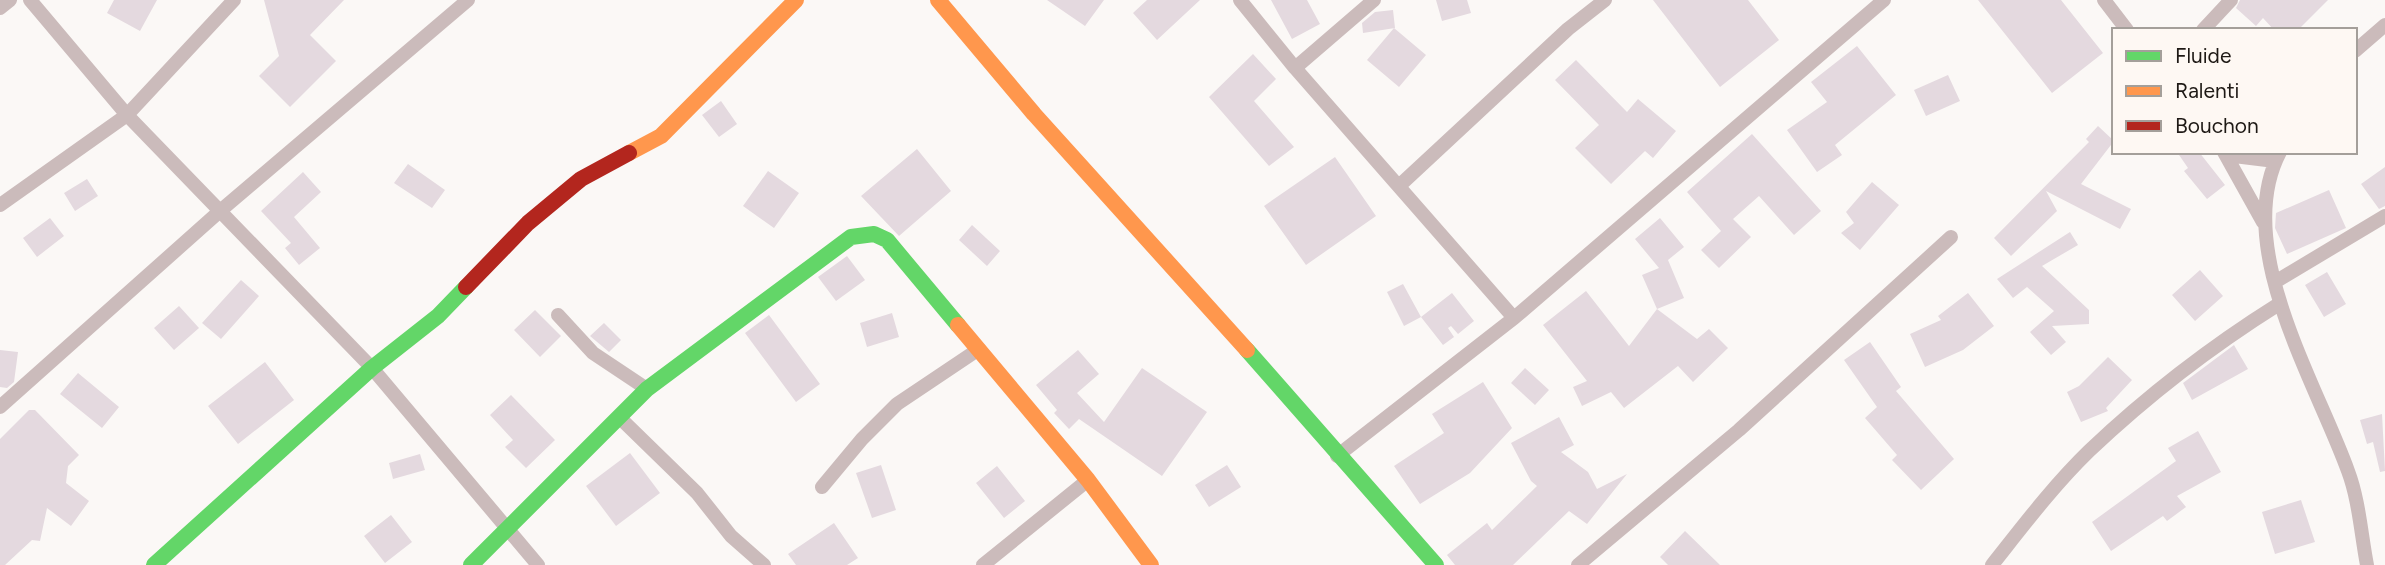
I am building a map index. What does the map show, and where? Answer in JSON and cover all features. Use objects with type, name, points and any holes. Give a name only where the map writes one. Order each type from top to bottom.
[{"type":"street","points":[[0,8],[10,0]]},
{"type":"street","points":[[30,0],[127,115],[372,368],[538,565]]},
{"type":"street","points":[[0,205],[127,115],[234,0]]},
{"type":"street","points":[[0,407],[220,211],[468,0]]},
{"type":"street","points":[[154,565],[372,368],[438,317],[506,243],[581,179],[661,136],[796,0]]},
{"type":"street","points":[[938,0],[1034,114],[1195,291],[1337,456],[1436,565]]},
{"type":"street","points":[[1240,0],[1295,68],[1514,318]]},
{"type":"street","points":[[1295,68],[1374,0]]},
{"type":"street","points":[[1399,186],[1568,30],[1605,0]]},
{"type":"street","points":[[1337,456],[1514,318],[1884,0]]},
{"type":"street","points":[[2104,0],[2125,28]]},
{"type":"street","points":[[2205,28],[2231,0]]},
{"type":"street","points":[[2357,49],[2385,25]]},
{"type":"street","points":[[2225,154],[2278,157],[2266,192],[2264,223],[2279,304],[2349,473],[2367,565]]},
{"type":"street","points":[[2225,154],[2264,223]]},
{"type":"street","points":[[2275,282],[2385,216]]},
{"type":"street","points":[[471,565],[647,389],[851,237],[874,234],[887,240],[979,349],[1088,480],[1151,565]]},
{"type":"street","points":[[1578,565],[1739,430],[1951,237]]},
{"type":"street","points":[[1992,565],[2036,509],[2088,452],[2223,340],[2279,304]]},
{"type":"street","points":[[558,315],[593,354],[647,389]]},
{"type":"street","points":[[822,487],[862,439],[898,404],[979,349]]},
{"type":"street","points":[[619,417],[697,493],[731,536],[764,565]]},
{"type":"street","points":[[983,565],[1088,480]]},
{"type":"building","points":[[114,0],[157,0],[140,31],[107,13]]},
{"type":"building","points":[[264,0],[344,0],[310,35],[336,61],[290,107],[259,76],[279,56]]},
{"type":"building","points":[[1047,0],[1104,0],[1085,26]]},
{"type":"building","points":[[1147,0],[1200,0],[1157,40],[1133,13]]},
{"type":"building","points":[[1271,0],[1307,0],[1320,24],[1292,39]]},
{"type":"building","points":[[1436,0],[1467,0],[1471,13],[1442,21]]},
{"type":"building","points":[[1653,0],[1748,0],[1779,40],[1720,87]]},
{"type":"building","points":[[1978,0],[2061,0],[2103,53],[2052,93]]},
{"type":"building","points":[[2240,0],[2328,0],[2300,28],[2272,28],[2263,18],[2256,26],[2236,8]]},
{"type":"building","points":[[1393,10],[1395,28],[1363,33],[1362,23],[1375,12]]},
{"type":"building","points":[[1394,28],[1426,55],[1399,87],[1367,60]]},
{"type":"building","points":[[1857,46],[1896,95],[1835,145],[1842,155],[1817,172],[1787,130],[1827,102],[1811,82]]},
{"type":"building","points":[[1253,54],[1276,79],[1254,101],[1294,147],[1269,166],[1209,97]]},
{"type":"building","points":[[1576,60],[1627,112],[1638,99],[1676,131],[1653,158],[1645,151],[1611,184],[1575,148],[1599,125],[1555,80]]},
{"type":"building","points":[[1948,75],[1960,101],[1926,116],[1914,90]]},
{"type":"building","points":[[721,101],[737,124],[719,137],[702,115]]},
{"type":"building","points":[[2098,126],[2112,139],[2112,144],[2081,184],[2131,209],[2120,229],[2046,191],[2057,211],[2011,256],[1994,238],[2089,142],[2086,139]]},
{"type":"building","points":[[1752,134],[1821,211],[1794,235],[1759,196],[1733,219],[1751,237],[1719,268],[1701,250],[1721,231],[1687,192]]},
{"type":"building","points":[[917,149],[951,191],[899,236],[861,196]]},
{"type":"building","points":[[2178,154],[2201,154],[2225,185],[2207,199],[2184,171],[2188,168]]},
{"type":"building","points":[[1335,157],[1376,216],[1306,265],[1264,206]]},
{"type":"building","points":[[408,164],[445,190],[432,208],[394,183]]},
{"type":"building","points":[[2385,167],[2385,206],[2379,209],[2361,184]]},
{"type":"building","points":[[768,171],[799,193],[774,228],[743,206]]},
{"type":"building","points":[[303,172],[321,192],[294,217],[320,248],[299,265],[285,248],[291,243],[261,211]]},
{"type":"building","points":[[87,179],[98,196],[75,211],[64,193]]},
{"type":"building","points":[[1872,182],[1899,205],[1860,250],[1841,233],[1854,223],[1846,212]]},
{"type":"building","points":[[2329,190],[2346,228],[2287,254],[2275,228],[2276,213]]},
{"type":"building","points":[[50,218],[64,236],[37,257],[23,238]]},
{"type":"building","points":[[1660,218],[1684,247],[1668,260],[1684,298],[1657,309],[1642,275],[1659,268],[1635,239]]},
{"type":"building","points":[[972,225],[1000,251],[987,266],[959,240]]},
{"type":"building","points":[[2070,232],[2078,245],[2042,266],[2089,310],[2089,324],[2052,326],[2066,342],[2051,355],[2030,332],[2054,311],[2027,287],[2013,298],[1997,279]]},
{"type":"building","points":[[847,256],[865,280],[836,301],[818,277]]},
{"type":"building","points":[[2200,270],[2223,296],[2195,321],[2172,295]]},
{"type":"building","points":[[2327,272],[2346,304],[2324,317],[2305,285]]},
{"type":"building","points":[[241,280],[259,296],[221,339],[202,323]]},
{"type":"building","points":[[1403,284],[1421,317],[1404,326],[1387,292]]},
{"type":"building","points":[[1586,291],[1629,346],[1657,309],[1697,339],[1709,329],[1728,348],[1693,382],[1678,366],[1624,408],[1611,392],[1582,406],[1573,387],[1587,381],[1543,325]]},
{"type":"building","points":[[1452,293],[1474,321],[1458,334],[1451,326],[1448,328],[1454,337],[1443,345],[1421,317]]},
{"type":"building","points":[[1968,293],[1994,326],[1963,350],[1925,367],[1910,334],[1941,320],[1938,316]]},
{"type":"building","points":[[179,306],[199,328],[174,350],[154,328]]},
{"type":"building","points":[[535,310],[561,336],[540,357],[514,330]]},
{"type":"building","points":[[892,313],[899,337],[867,347],[860,323]]},
{"type":"building","points":[[769,315],[820,384],[796,402],[745,333]]},
{"type":"building","points":[[604,323],[621,340],[609,352],[590,336]]},
{"type":"building","points":[[1870,342],[1901,387],[1896,391],[1954,459],[1921,490],[1892,460],[1897,455],[1865,418],[1877,407],[1844,360]]},
{"type":"building","points":[[2234,345],[2248,369],[2192,400],[2183,383]]},
{"type":"building","points":[[0,350],[18,352],[14,382],[7,388],[0,387]]},
{"type":"building","points":[[1078,350],[1099,374],[1077,393],[1104,422],[1142,368],[1207,412],[1162,476],[1079,419],[1069,429],[1054,413],[1057,410],[1036,385]]},
{"type":"building","points":[[2108,357],[2132,380],[2106,408],[2108,411],[2081,422],[2067,392],[2079,386]]},
{"type":"building","points":[[265,362],[294,400],[238,444],[208,406]]},
{"type":"building","points":[[1525,368],[1549,390],[1535,405],[1511,383]]},
{"type":"building","points":[[78,373],[119,407],[102,428],[60,394]]},
{"type":"building","points":[[1483,382],[1512,428],[1470,473],[1420,504],[1394,466],[1444,433],[1432,414]]},
{"type":"building","points":[[511,395],[555,440],[526,468],[505,447],[513,440],[490,415]]},
{"type":"building","points":[[29,410],[35,410],[79,455],[68,466],[66,483],[89,501],[71,526],[47,508],[40,541],[32,540],[5,565],[0,565],[0,439]]},
{"type":"building","points":[[2382,414],[2385,471],[2380,472],[2373,442],[2367,444],[2360,420]]},
{"type":"building","points":[[1559,417],[1574,445],[1561,452],[1588,472],[1597,489],[1627,474],[1587,524],[1569,511],[1513,565],[1455,565],[1447,555],[1487,523],[1492,530],[1537,486],[1531,481],[1511,443]]},
{"type":"building","points":[[2198,431],[2221,472],[2177,496],[2186,507],[2167,521],[2163,516],[2111,551],[2092,522],[2176,461],[2168,448]]},
{"type":"building","points":[[630,453],[660,493],[616,526],[586,486]]},
{"type":"building","points":[[420,454],[425,470],[393,479],[389,463]]},
{"type":"building","points":[[881,465],[896,510],[872,518],[856,473]]},
{"type":"building","points":[[1227,465],[1241,487],[1209,507],[1195,485]]},
{"type":"building","points":[[997,466],[1025,501],[1004,518],[976,483]]},
{"type":"building","points":[[2301,500],[2315,542],[2275,554],[2262,512]]},
{"type":"building","points":[[391,515],[412,542],[385,563],[364,536]]},
{"type":"building","points":[[834,523],[858,558],[847,565],[796,565],[788,554]]},
{"type":"building","points":[[1685,531],[1720,565],[1668,565],[1660,557]]},
{"type":"traffic: fast","points":[[471,565],[647,389],[851,237],[874,234],[887,240],[958,325]]},
{"type":"traffic: fast","points":[[154,565],[372,368],[438,316],[466,287]]},
{"type":"traffic: fast","points":[[1247,350],[1436,565]]},
{"type":"traffic: slow","points":[[629,153],[661,136],[796,0]]},
{"type":"traffic: slow","points":[[938,0],[1034,114],[1247,350]]},
{"type":"traffic: slow","points":[[958,325],[1088,480],[1151,565]]},
{"type":"traffic: jam","points":[[466,287],[528,223],[581,179],[629,153]]}]
